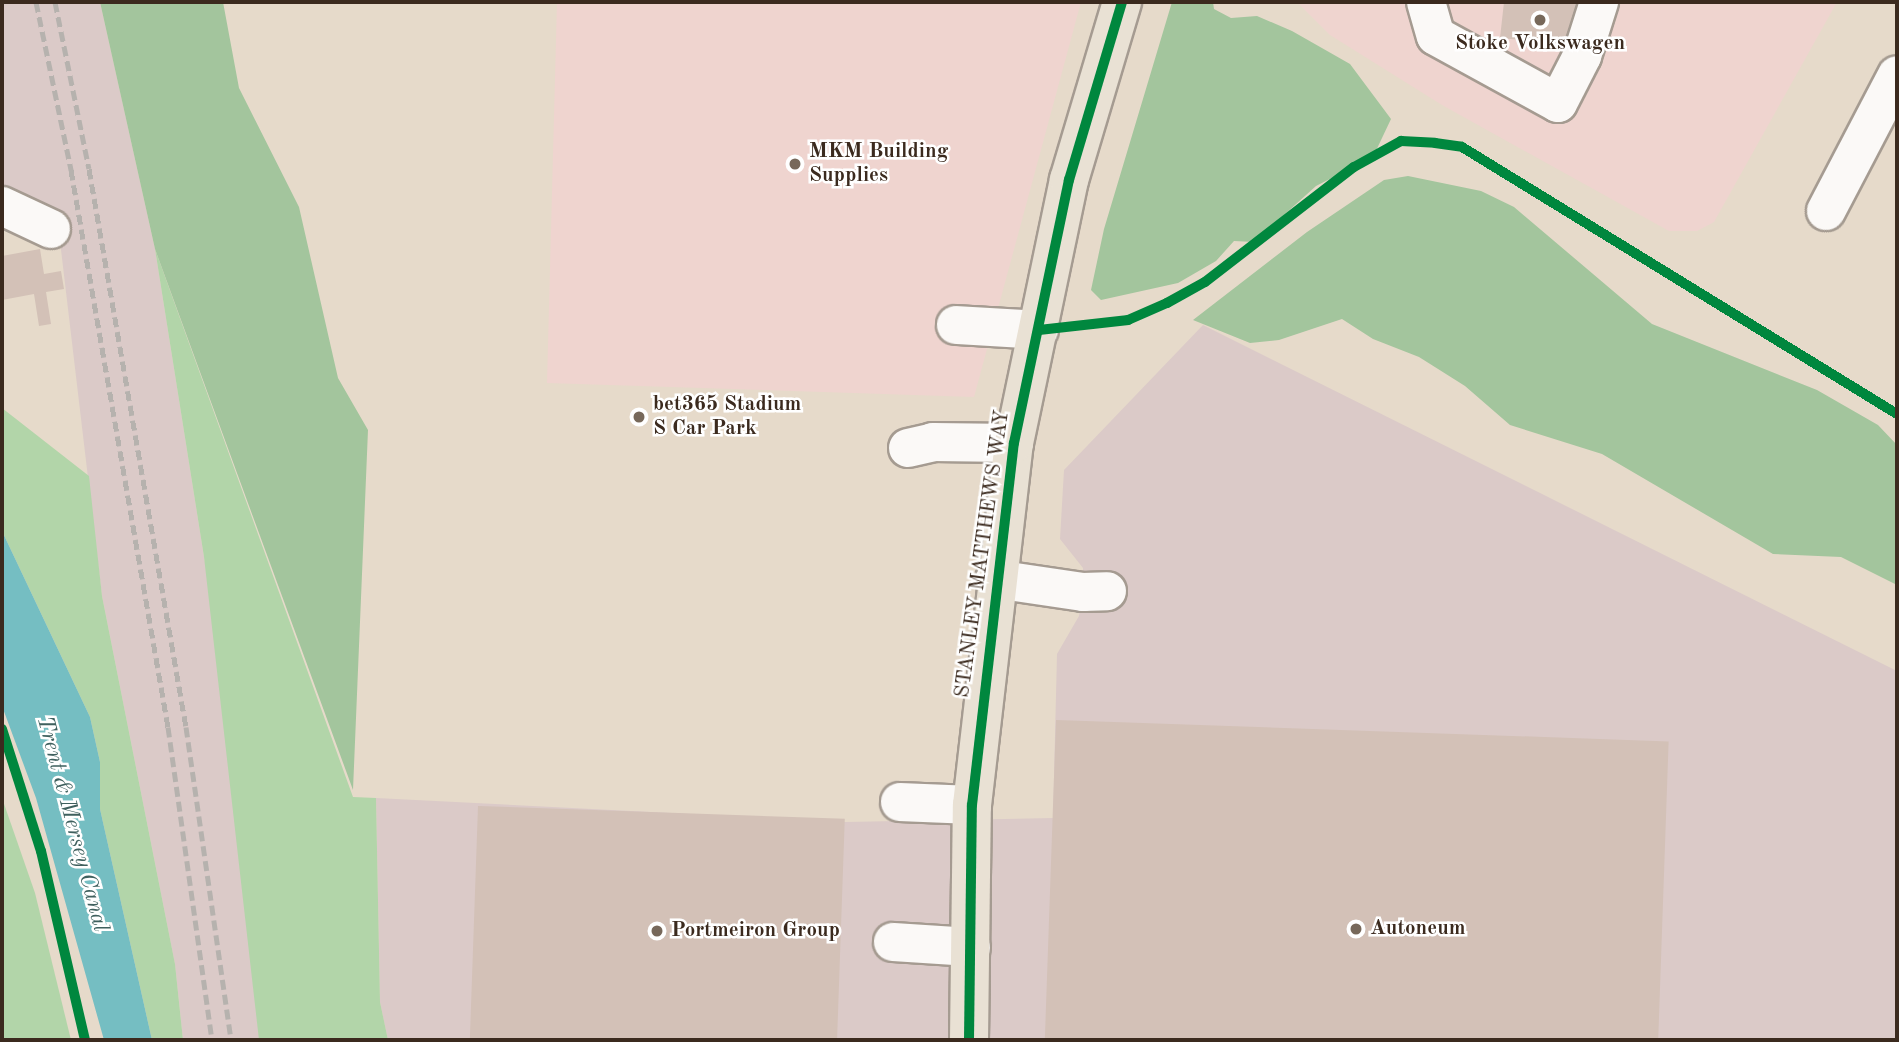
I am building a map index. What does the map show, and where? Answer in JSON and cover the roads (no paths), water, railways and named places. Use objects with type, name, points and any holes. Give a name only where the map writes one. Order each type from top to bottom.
[{"type":"main road","name":"STANLEY MATTHEWS WAY","points":[[969,1040],[972,805],[995,579],[1014,443],[1069,180],[1122,2]]},
{"type":"lane","points":[[1426,2],[1436,36],[1558,103],[1582,56],[1599,2]]},
{"type":"lane","points":[[1826,211],[1897,75]]},
{"type":"lane","points":[[2,205],[51,229]]},
{"type":"lane","points":[[956,325],[1039,330]]},
{"type":"lane","points":[[908,448],[933,442],[1014,443]]},
{"type":"lane","points":[[995,579],[1083,592],[1107,591]]},
{"type":"lane","points":[[900,802],[972,805]]},
{"type":"lane","points":[[893,942],[971,947]]},
{"type":"water","name":"Trent & Mersey Canal","points":[[2,531],[90,717],[100,762],[100,809],[152,1040],[104,1040],[36,798],[2,706]]},
{"type":"railway","points":[[36,2],[71,170],[168,727],[212,1040]]},
{"type":"railway","points":[[55,2],[89,169],[186,727],[231,1040]]},
{"type":"place","name":"Stoke Volkswagen","points":[[1540,20]]},
{"type":"place","name":"MKM Building Supplies","points":[[795,164]]},
{"type":"place","name":"bet365 Stadium S Car Park","points":[[639,417]]},
{"type":"place","name":"Autoneum","points":[[1356,929]]},
{"type":"place","name":"Portmeiron Group","points":[[657,931]]}]
